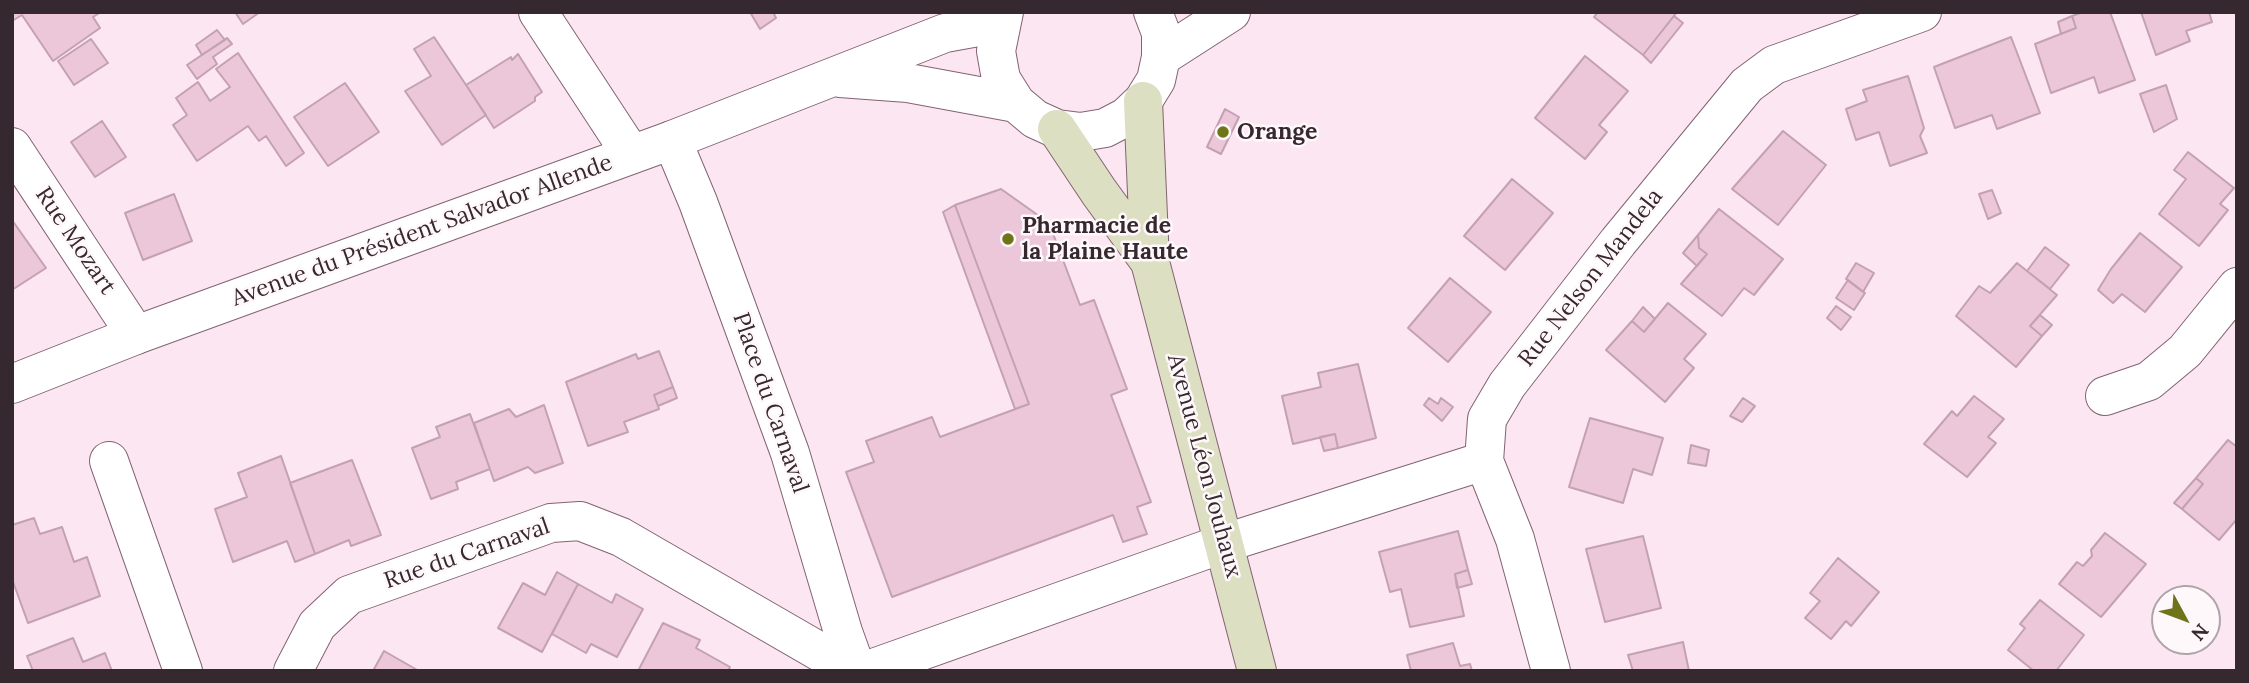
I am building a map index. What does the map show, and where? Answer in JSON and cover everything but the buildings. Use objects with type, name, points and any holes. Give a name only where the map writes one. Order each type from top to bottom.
[{"type":"main road","name":"Avenue Léon Jouhaux","points":[[1143,102],[1150,262],[1257,671]]},
{"type":"main road","name":"Avenue Léon Jouhaux","points":[[1057,129],[1150,262]]},
{"type":"street","points":[[538,12],[631,154]]},
{"type":"street","points":[[1002,18],[996,51],[1001,79],[1016,103],[1035,119],[1057,129],[1081,132],[1105,128],[1126,117],[1143,102],[1156,80],[1161,57],[1160,33],[1153,12]]},
{"type":"street","points":[[1161,57],[1231,12]]},
{"type":"street","name":"Rue Nelson Mandela","points":[[1550,671],[1516,539],[1484,461],[1487,419],[1507,385],[1618,242],[1746,85],[1774,65],[1922,12]]},
{"type":"street","name":"Avenue du Président Salvador Allende","points":[[12,384],[136,335],[672,140],[945,33],[1002,18]]},
{"type":"street","name":"Avenue du Président Salvador Allende","points":[[831,77],[908,83],[1016,103]]},
{"type":"street","name":"Place du Carnaval","points":[[672,140],[698,202],[790,453],[855,671]]},
{"type":"street","name":"Rue Mozart","points":[[12,147],[136,335]]},
{"type":"street","points":[[2105,396],[2149,380],[2185,351],[2237,288]]},
{"type":"street","points":[[109,461],[183,671]]},
{"type":"street","points":[[865,671],[1225,543],[1484,461]]},
{"type":"street","name":"Rue du Carnaval","points":[[293,671],[317,625],[349,595],[551,523],[580,521],[621,537],[855,671]]},
{"type":"place","name":"Orange","points":[[1223,132]]},
{"type":"place","name":"Pharmacie de la Plaine Haute","points":[[1008,239]]}]
